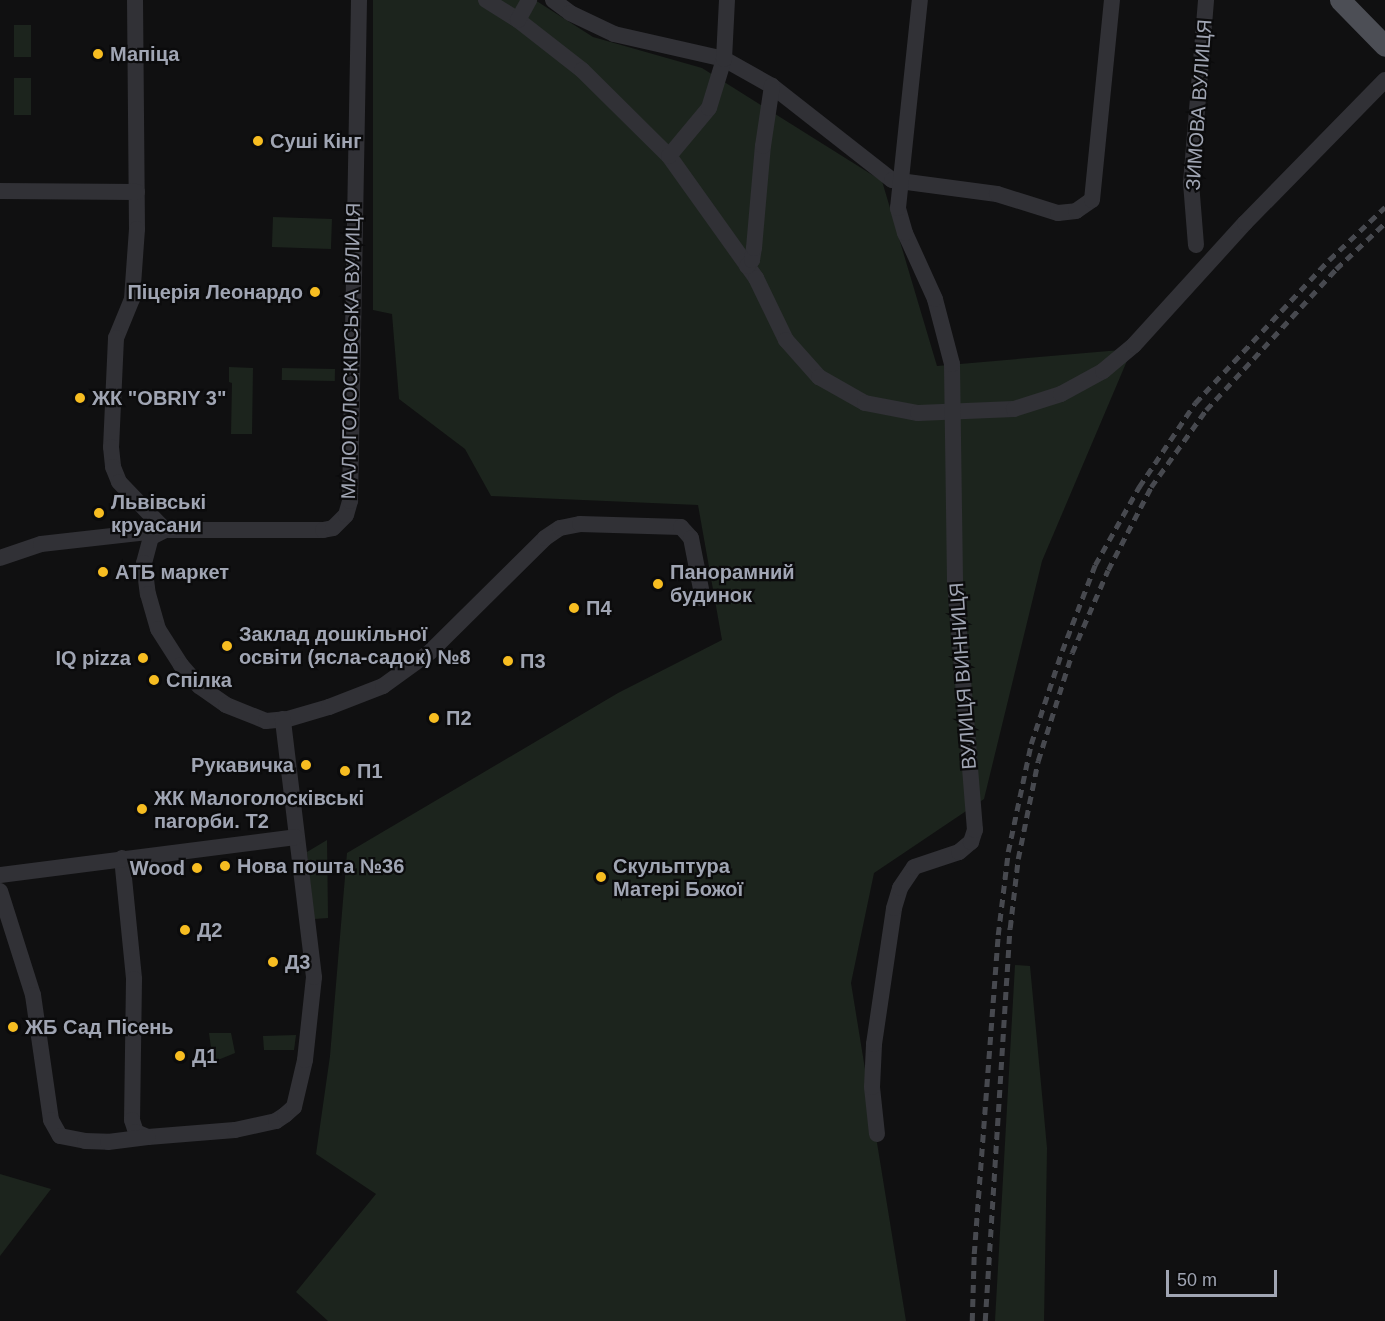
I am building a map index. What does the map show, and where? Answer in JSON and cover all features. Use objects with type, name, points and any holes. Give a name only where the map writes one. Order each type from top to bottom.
[{"type":"main road","points":[[1340,0],[1385,46]]},
{"type":"street","points":[[135,0],[137,229],[132,299],[118,329],[115,347],[111,457],[119,482],[165,530],[151,537],[144,563],[148,594],[158,629],[181,665],[199,686],[226,705],[266,721],[329,707],[383,686],[430,652],[545,538],[560,528],[580,524],[681,527],[691,538],[703,599]]},
{"type":"street","name":"МАЛОГОЛОСКІВСЬКА ВУЛИЦЯ","points":[[0,558],[41,544],[165,530],[322,530],[333,528],[346,515],[350,501],[359,0]]},
{"type":"street","points":[[486,0],[518,20],[582,70],[669,156],[768,299],[786,340],[819,377],[841,391],[882,408],[918,413],[1014,409],[1061,394],[1103,371],[1134,345],[1245,224],[1385,80]]},
{"type":"street","points":[[518,20],[529,0]]},
{"type":"street","points":[[554,0],[570,13],[614,34],[724,59],[772,86],[877,170],[899,182],[997,194],[1053,213],[1070,212],[1082,208],[1092,200],[1112,0]]},
{"type":"street","points":[[669,156],[709,108],[724,59],[728,0]]},
{"type":"street","name":"ВУЛИЦЯ ВИННИЦЯ","points":[[877,1134],[873,1087],[874,1044],[894,908],[900,888],[914,867],[959,852],[971,842],[975,830],[955,580],[952,364],[935,299],[900,219],[899,182],[920,0]]},
{"type":"street","name":"ЗИМОВА ВУЛИЦЯ","points":[[1196,245],[1191,183],[1206,0]]},
{"type":"street","points":[[747,266],[752,260],[754,249],[763,146],[772,86]]},
{"type":"street","points":[[0,191],[137,192]]},
{"type":"street","points":[[0,891],[33,995],[51,1120],[60,1136],[85,1142],[108,1142],[236,1130],[276,1121],[294,1107],[305,1060],[314,977],[283,719]]},
{"type":"street","points":[[0,875],[296,837]]},
{"type":"street","points":[[122,858],[134,979],[132,1120],[136,1132],[148,1137]]},
{"type":"shaded area","points":[[373,0],[535,0],[593,37],[702,68],[882,181],[937,366],[1132,349],[1042,561],[984,799],[874,873],[851,983],[906,1321],[328,1321],[296,1292],[376,1194],[316,1154],[330,1056],[347,853],[618,693],[722,640],[698,505],[491,496],[465,449],[399,399],[392,314],[373,310]]},
{"type":"shaded area","points":[[14,25],[31,25],[31,57],[14,57]]},
{"type":"shaded area","points":[[14,78],[31,78],[31,115],[14,115]]},
{"type":"shaded area","points":[[273,217],[332,219],[331,249],[272,247]]},
{"type":"shaded area","points":[[229,367],[253,368],[252,434],[231,434],[232,383],[229,382]]},
{"type":"shaded area","points":[[282,368],[335,369],[335,381],[282,380]]},
{"type":"shaded area","points":[[327,840],[328,918],[314,919],[307,852]]},
{"type":"shaded area","points":[[1015,965],[1030,966],[1047,1148],[1044,1321],[995,1321]]},
{"type":"shaded area","points":[[209,1033],[231,1033],[235,1053],[213,1062]]},
{"type":"shaded area","points":[[296,1035],[294,1050],[264,1050],[263,1036]]},
{"type":"shaded area","points":[[0,1174],[51,1189],[0,1256]]},
{"type":"railway","points":[[972,1321],[974,1254],[998,935],[1008,852],[1031,744],[1062,651],[1095,565],[1139,487],[1195,403],[1329,260],[1385,207]]},
{"type":"railway","points":[[985,1321],[1010,928],[1018,859],[1038,761],[1072,653],[1108,570],[1151,487],[1206,410],[1336,269],[1385,223]]},
{"type":"place","name":"Мапіца","points":[[98,54]]},
{"type":"place","name":"Суші Кінг","points":[[258,141]]},
{"type":"place","name":"Піцерія Леонардо","points":[[315,292]]},
{"type":"place","name":"ЖК \"OBRIY 3\"","points":[[80,398]]},
{"type":"place","name":"Львівські круасани","points":[[99,513]]},
{"type":"place","name":"АТБ маркет","points":[[103,572]]},
{"type":"place","name":"Панорамний будинок","points":[[658,584]]},
{"type":"place","name":"П4","points":[[574,608]]},
{"type":"place","name":"Заклад дошкільної освіти (ясла-садок) №8","points":[[227,646]]},
{"type":"place","name":"IQ pizza","points":[[143,658]]},
{"type":"place","name":"П3","points":[[508,661]]},
{"type":"place","name":"Спілка","points":[[154,680]]},
{"type":"place","name":"П2","points":[[434,718]]},
{"type":"place","name":"Рукавичка","points":[[306,765]]},
{"type":"place","name":"П1","points":[[345,771]]},
{"type":"place","name":"ЖК Малоголосківські пагорби. Т2","points":[[142,809]]},
{"type":"place","name":"Нова пошта №36","points":[[225,866]]},
{"type":"place","name":"Wood","points":[[197,868]]},
{"type":"place","name":"Скульптура Матері Божої","points":[[601,877]]},
{"type":"place","name":"Д2","points":[[185,930]]},
{"type":"place","name":"Д3","points":[[273,962]]},
{"type":"place","name":"ЖБ Сад Пісень","points":[[13,1027]]},
{"type":"place","name":"Д1","points":[[180,1056]]}]
